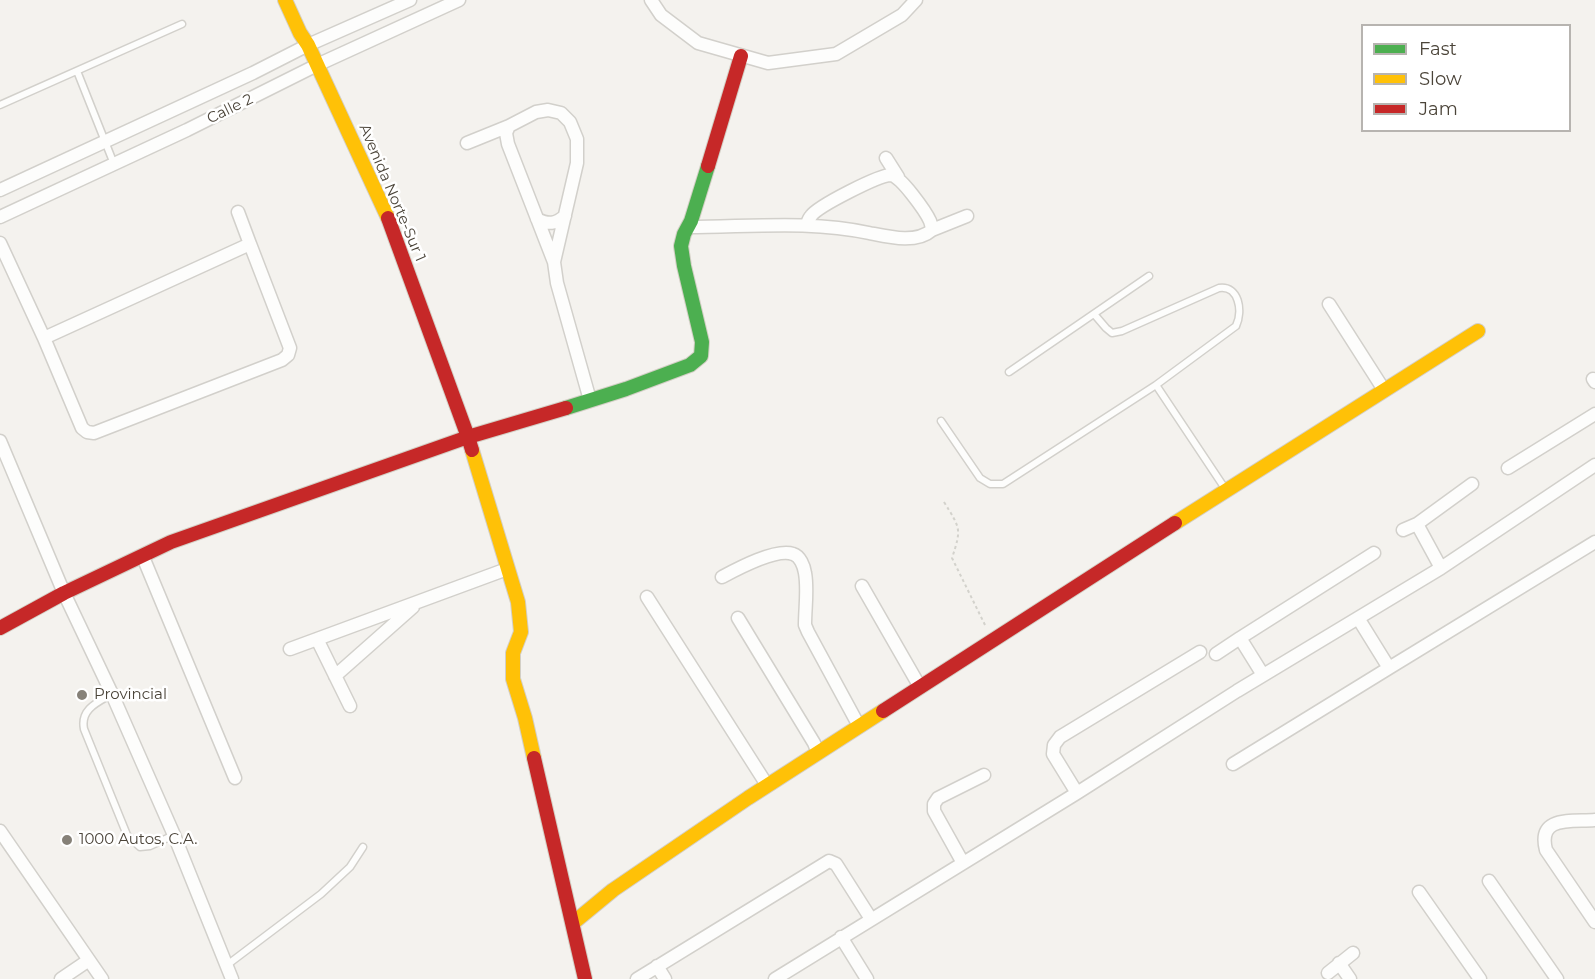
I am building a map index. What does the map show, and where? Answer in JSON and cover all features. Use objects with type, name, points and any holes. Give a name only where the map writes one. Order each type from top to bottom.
[{"type":"street","name":"Avenida Norte-Sur 1","points":[[285,0],[386,213],[468,437],[518,602],[521,632],[513,653],[513,679],[525,718],[585,979]]},
{"type":"street","points":[[0,190],[308,45],[410,0]]},
{"type":"street","name":"Calle 2","points":[[0,217],[270,90],[317,65],[459,0]]},
{"type":"street","points":[[651,0],[661,15],[698,43],[768,63],[836,54],[902,15],[916,0]]},
{"type":"street","points":[[0,628],[64,593],[171,542],[468,437],[626,389],[690,365],[701,356],[702,342],[681,246],[691,221],[741,56]]},
{"type":"street","points":[[467,143],[536,112],[548,110],[561,113],[570,122],[578,140],[577,163],[554,262]]},
{"type":"street","points":[[509,126],[506,133],[508,144],[554,262],[556,283],[590,400]]},
{"type":"street","points":[[886,158],[930,219],[932,230]]},
{"type":"street","points":[[807,224],[811,215],[850,191],[880,178],[891,175],[898,177]]},
{"type":"street","points":[[0,243],[82,428],[94,433],[282,360],[288,355],[290,348],[238,212]]},
{"type":"street","points":[[537,219],[552,224],[565,216]]},
{"type":"street","points":[[688,227],[807,224],[902,238],[927,235],[932,230],[966,216]]},
{"type":"street","points":[[44,339],[250,244]]},
{"type":"street","points":[[1329,304],[1384,390]]},
{"type":"street","points":[[573,922],[613,890],[767,785],[1478,331]]},
{"type":"street","points":[[1508,468],[1595,414]]},
{"type":"street","points":[[0,441],[64,593],[112,694],[174,835],[232,979]]},
{"type":"street","points":[[775,979],[1077,794],[1263,675],[1440,568],[1595,465]]},
{"type":"street","points":[[1403,530],[1417,524],[1472,484]]},
{"type":"street","points":[[1417,524],[1440,568]]},
{"type":"street","points":[[1233,764],[1595,542]]},
{"type":"street","points":[[722,577],[762,558],[783,553],[793,554],[798,558],[805,571],[805,624],[811,640],[859,726]]},
{"type":"street","points":[[1216,654],[1374,553]]},
{"type":"street","points":[[143,557],[235,778]]},
{"type":"street","points":[[290,649],[507,569]]},
{"type":"street","points":[[862,586],[920,687]]},
{"type":"street","points":[[647,597],[767,785]]},
{"type":"street","points":[[335,676],[418,602]]},
{"type":"street","points":[[738,618],[818,753]]},
{"type":"street","points":[[1358,618],[1389,668]]},
{"type":"street","points":[[1240,638],[1263,675]]},
{"type":"street","points":[[317,639],[350,706]]},
{"type":"street","points":[[1077,794],[1053,753],[1054,745],[1060,737],[1200,652]]},
{"type":"street","points":[[963,863],[934,811],[934,804],[938,798],[984,775]]},
{"type":"street","points":[[1595,819],[1560,820],[1551,825],[1543,841],[1546,850],[1595,922]]},
{"type":"street","points":[[0,831],[102,979]]},
{"type":"street","points":[[637,979],[829,861],[836,864],[871,919]]},
{"type":"street","points":[[1490,881],[1557,979]]},
{"type":"street","points":[[1419,892],[1480,979]]},
{"type":"street","points":[[841,937],[867,979]]},
{"type":"street","points":[[1328,973],[1353,953]]},
{"type":"street","points":[[60,979],[88,960]]},
{"type":"street","points":[[1339,963],[1350,979]]},
{"type":"street","points":[[657,966],[665,979]]},
{"type":"lane","points":[[0,105],[182,24]]},
{"type":"lane","points":[[77,71],[114,164]]},
{"type":"lane","points":[[1009,372],[1149,276]]},
{"type":"lane","points":[[941,421],[980,478],[990,484],[1003,484],[1156,385],[1236,326],[1240,313],[1233,293],[1225,287],[1122,331],[1112,333],[1094,314]]},
{"type":"lane","points":[[1156,385],[1226,490]]},
{"type":"lane","points":[[112,694],[88,709],[82,722],[126,835],[140,847],[150,846],[174,835]]},
{"type":"lane","points":[[226,965],[321,894],[350,867],[363,847]]},
{"type":"path","points":[[944,502],[958,526],[957,542],[952,558],[992,641]]},
{"type":"traffic: fast","points":[[566,408],[690,365],[701,356],[702,342],[681,246],[708,166]]},
{"type":"traffic: slow","points":[[285,0],[388,218]]},
{"type":"traffic: slow","points":[[1175,523],[1478,331]]},
{"type":"traffic: slow","points":[[472,450],[518,602],[521,632],[513,653],[513,679],[534,758]]},
{"type":"traffic: slow","points":[[573,923],[613,890],[748,798],[883,711]]},
{"type":"traffic: jam","points":[[708,166],[741,56]]},
{"type":"traffic: jam","points":[[388,218],[468,437],[566,408]]},
{"type":"traffic: jam","points":[[0,628],[64,593],[171,542],[468,437],[472,450]]},
{"type":"traffic: jam","points":[[883,711],[1175,523]]},
{"type":"traffic: jam","points":[[534,758],[585,979]]},
{"type":"place","name":"Provincial","points":[[82,695]]},
{"type":"place","name":"1000 Autos, C.A.","points":[[67,840]]}]
